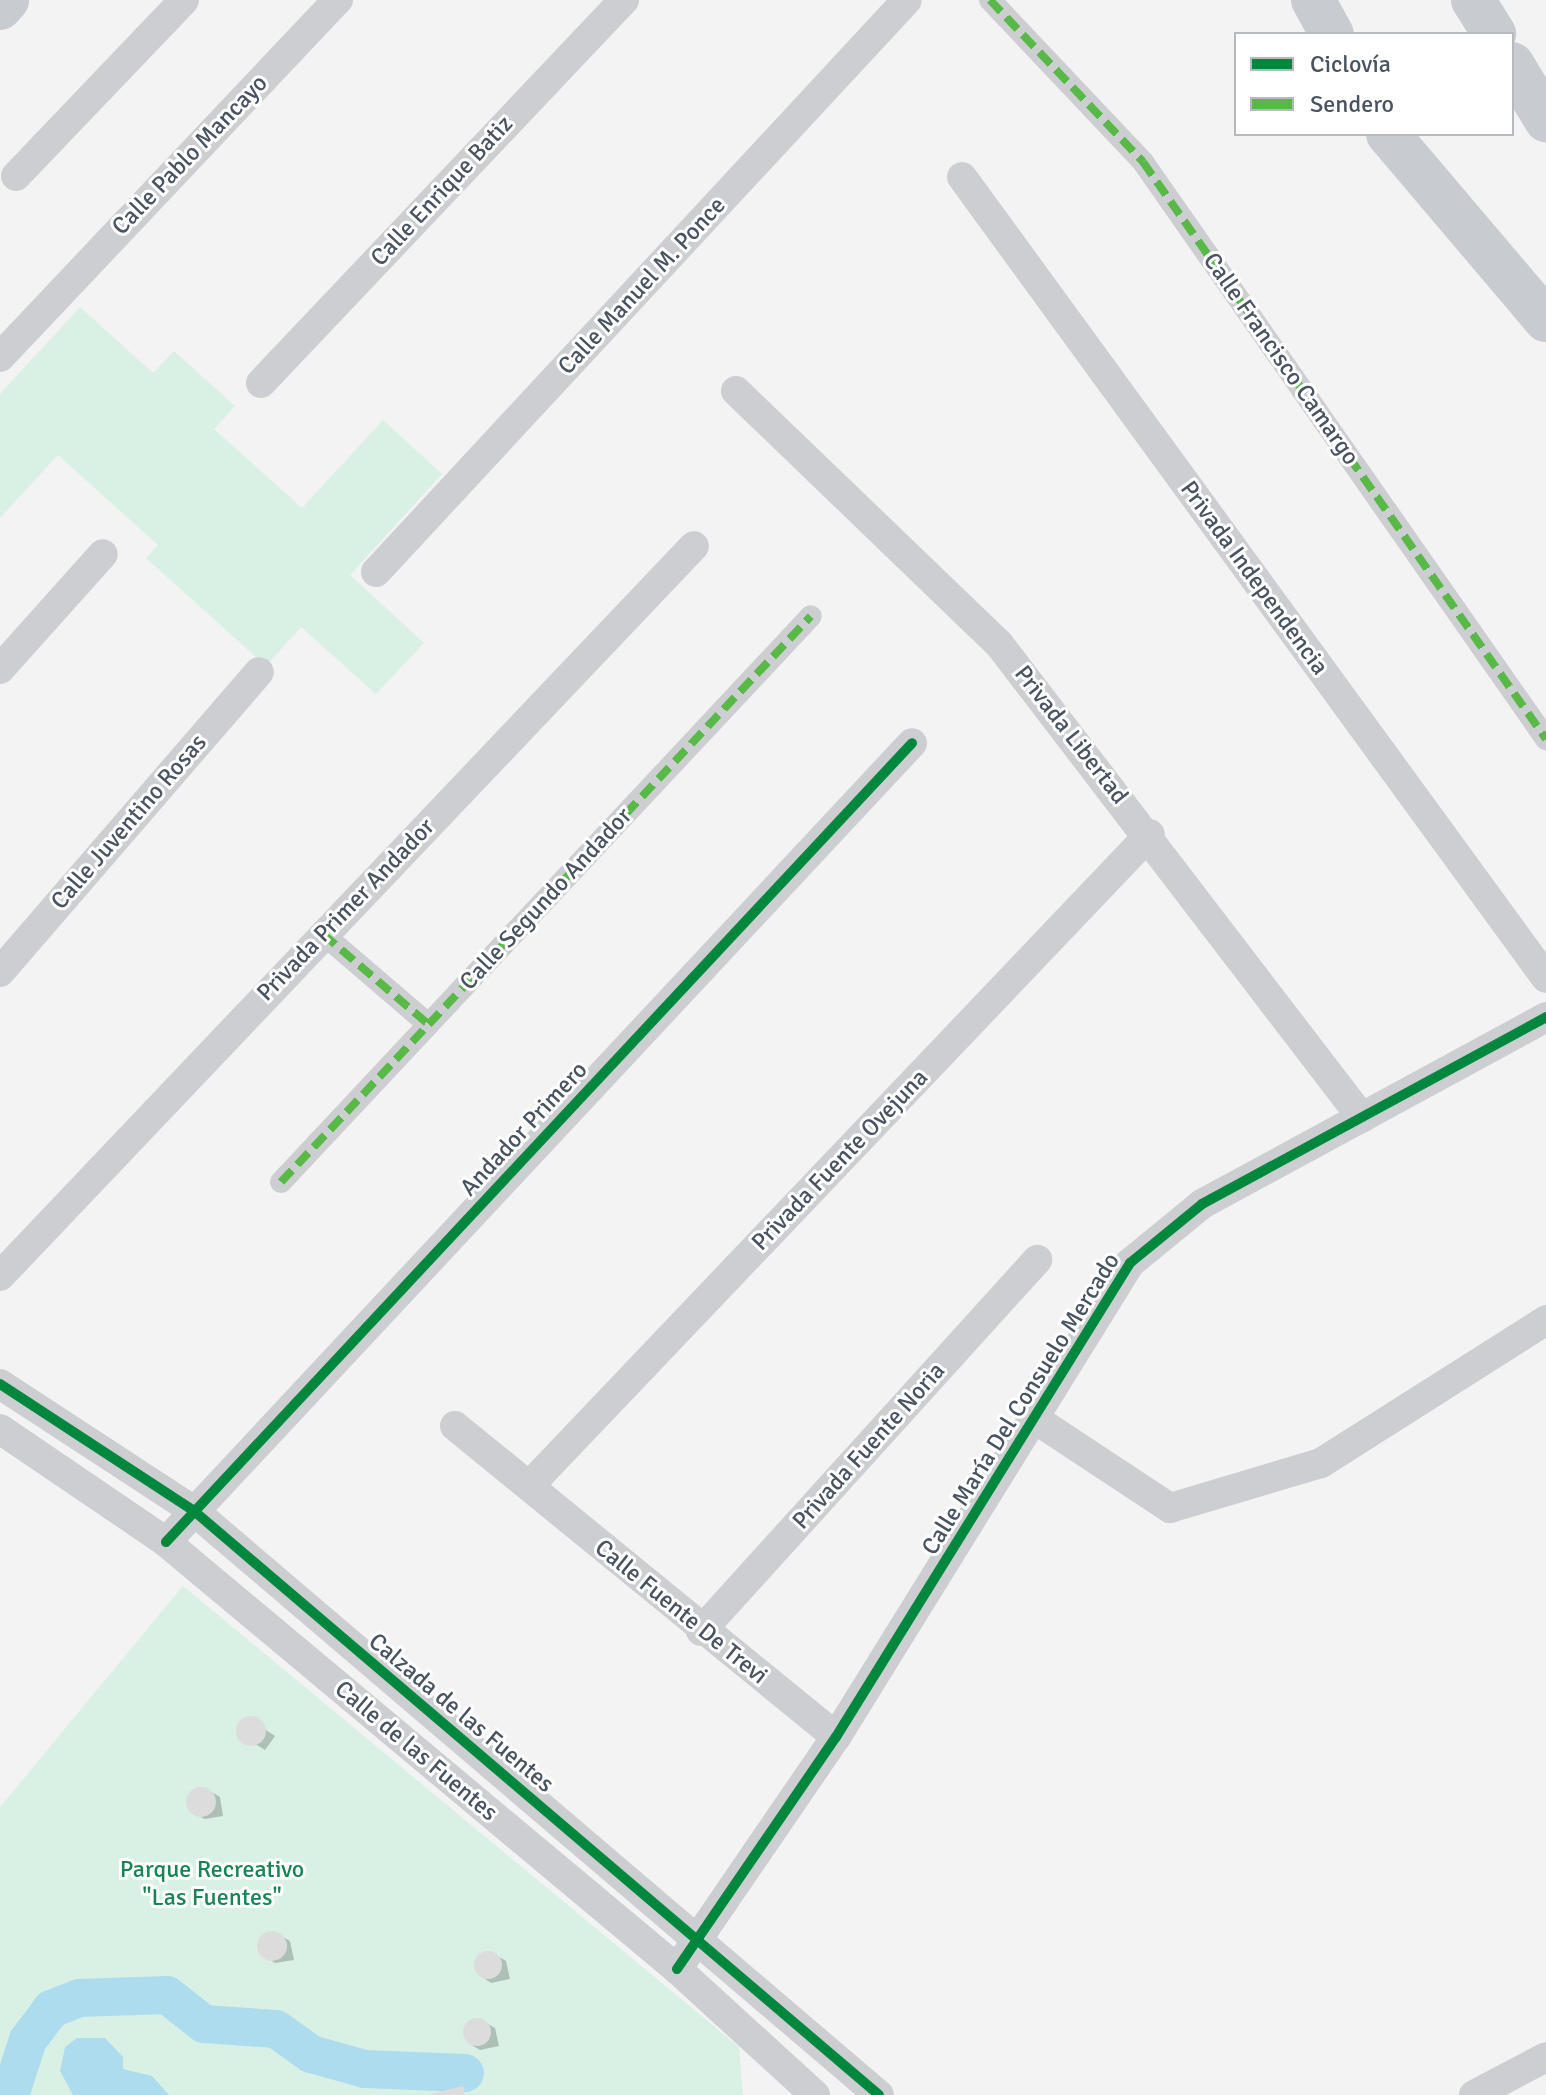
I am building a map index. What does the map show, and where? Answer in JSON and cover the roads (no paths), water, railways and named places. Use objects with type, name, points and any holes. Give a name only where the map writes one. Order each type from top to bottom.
[{"type":"main road","points":[[0,8],[7,0]]},
{"type":"main road","points":[[1313,0],[1331,32]]},
{"type":"main road","points":[[1473,0],[1493,32]]},
{"type":"main road","points":[[1514,67],[1546,120]]},
{"type":"main road","points":[[1390,136],[1546,320]]},
{"type":"street","points":[[16,176],[184,0]]},
{"type":"street","name":"Calle Pablo Mancayo","points":[[0,357],[338,0]]},
{"type":"street","name":"Calle Enrique Batiz","points":[[261,383],[624,0]]},
{"type":"street","name":"Calle Manuel M. Ponce","points":[[376,572],[907,0]]},
{"type":"street","name":"Calle Francisco Camargo","points":[[990,0],[1143,162],[1546,739]]},
{"type":"street","name":"Privada Independencia","points":[[962,177],[1546,978]]},
{"type":"street","name":"Privada Libertad","points":[[736,391],[999,644],[1150,834],[1362,1118]]},
{"type":"street","name":"Privada Primer Andador","points":[[0,1276],[694,546]]},
{"type":"street","points":[[0,669],[103,554]]},
{"type":"street","name":"Calle Segundo Andador","points":[[281,1182],[811,616]]},
{"type":"street","name":"Calle Juventino Rosas","points":[[0,972],[259,672]]},
{"type":"street","name":"Andador Primero","points":[[166,1542],[912,743]]},
{"type":"street","name":"Privada Fuente Ovejuna","points":[[529,1486],[1150,834]]},
{"type":"street","points":[[323,934],[428,1024]]},
{"type":"street","name":"Calle María Del Consuelo Mercado","points":[[677,1969],[836,1737],[1130,1263],[1202,1204],[1546,1017]]},
{"type":"street","name":"Privada Fuente Noria","points":[[701,1631],[1037,1260]]},
{"type":"street","points":[[1035,1419],[1170,1508],[1321,1463],[1546,1320]]},
{"type":"street","name":"Calzada de las Fuentes","points":[[0,1384],[194,1511],[872,2092]]},
{"type":"street","name":"Calle Fuente De Trevi","points":[[455,1426],[701,1631],[836,1737]]},
{"type":"street","name":"Calle de las Fuentes","points":[[0,1429],[166,1542],[677,1969],[815,2095]]},
{"type":"street","points":[[1474,2095],[1546,2057]]},
{"type":"water","points":[[77,2038],[105,2038],[123,2057],[123,2069],[152,2076],[169,2095],[73,2095],[60,2071],[65,2047]]},
{"type":"waterway","points":[[10,2095],[28,2040],[51,2009],[79,1998],[167,1995],[204,2024],[276,2029],[311,2054],[365,2069],[465,2073]]},
{"type":"park label","name":"Parque Recreativo \"Las Fuentes\"","points":[[212,1884]]}]
